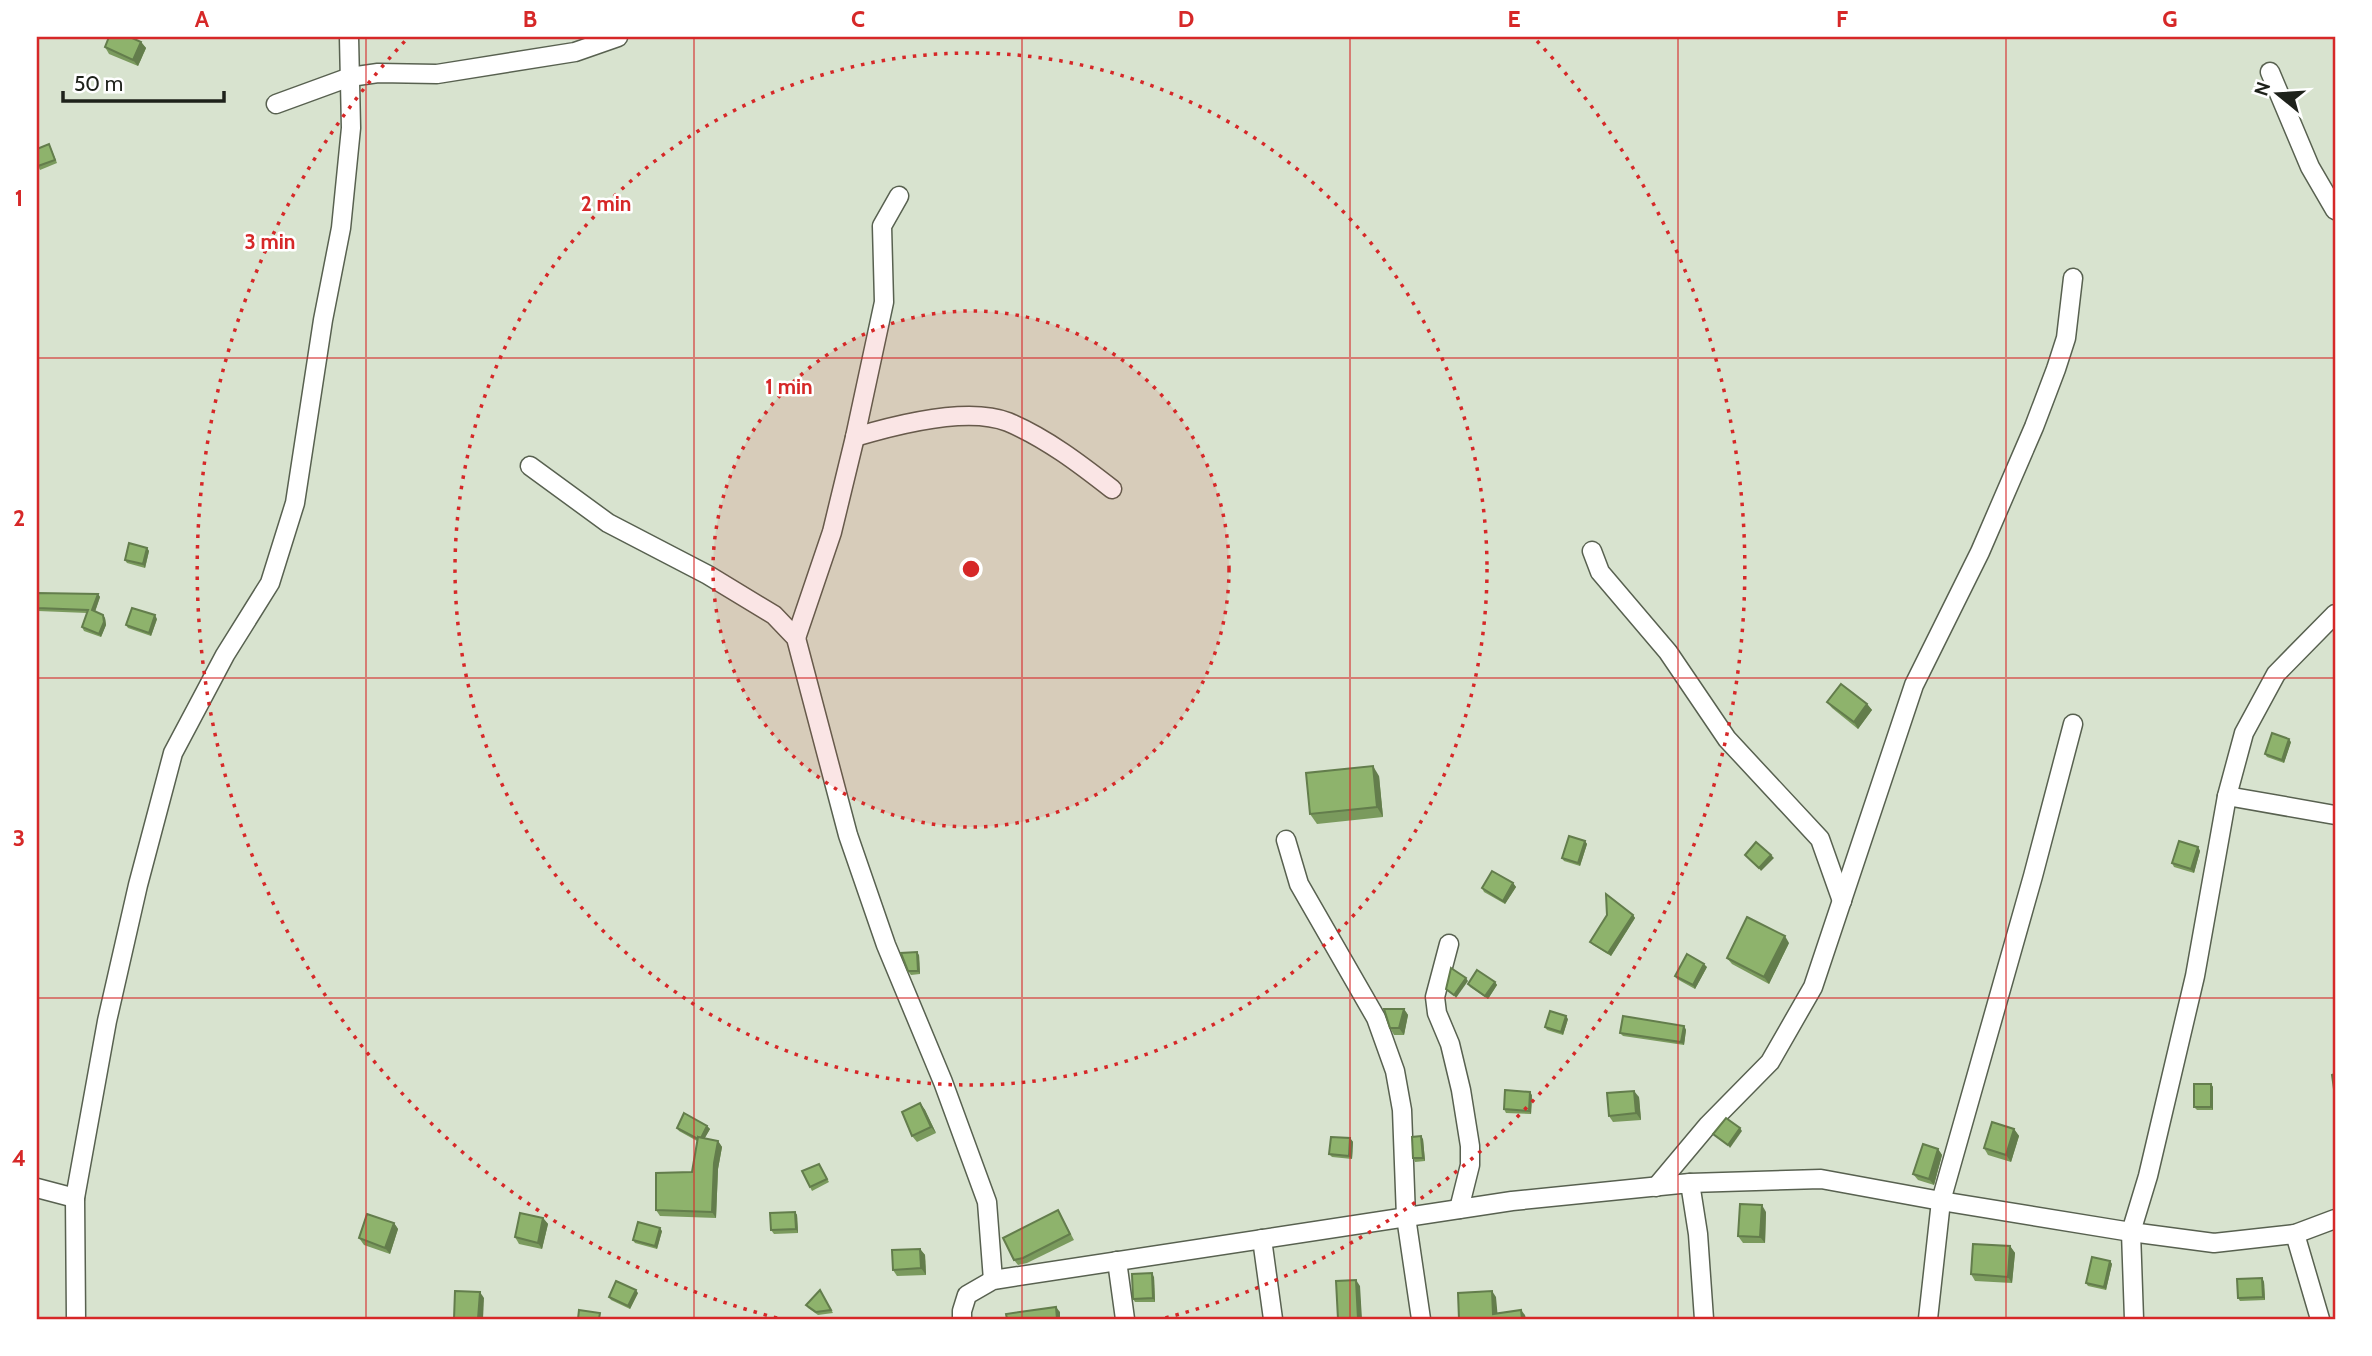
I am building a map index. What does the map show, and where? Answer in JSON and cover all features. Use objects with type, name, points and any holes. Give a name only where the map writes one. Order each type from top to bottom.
[{"type":"street","points":[[76,1319],[75,1198],[110,1007],[173,753],[225,655],[270,583],[295,503],[323,320],[341,228],[351,128],[349,37]]},
{"type":"street","points":[[276,104],[350,77],[378,73],[437,74],[575,52],[618,37]]},
{"type":"street","points":[[2270,72],[2310,167],[2335,210]]},
{"type":"street","points":[[796,638],[832,532],[855,437],[884,302],[883,226],[899,196]]},
{"type":"street","points":[[1656,1186],[1708,1125],[1770,1062],[1813,987],[1914,685],[1980,552],[2056,369],[2066,338],[2073,278]]},
{"type":"street","points":[[855,437],[895,425],[973,415],[1007,421],[1062,451],[1112,489]]},
{"type":"street","points":[[530,466],[608,523],[708,575],[774,615],[796,638],[848,835],[877,921],[943,1082],[987,1202],[993,1280]]},
{"type":"street","points":[[1592,551],[1600,572],[1668,652],[1727,739],[1820,839],[1842,901]]},
{"type":"street","points":[[2134,1319],[2132,1232],[2148,1176],[2195,975],[2228,796],[2244,733],[2276,674],[2335,614]]},
{"type":"street","points":[[1928,1319],[1941,1201],[2034,876],[2073,724]]},
{"type":"street","points":[[2228,796],[2335,815]]},
{"type":"street","points":[[1286,840],[1299,884],[1376,1018],[1395,1071],[1402,1110],[1406,1217],[1421,1319]]},
{"type":"street","points":[[1449,944],[1435,997],[1437,1013],[1450,1044],[1458,1078],[1470,1146],[1470,1166],[1459,1209]]},
{"type":"street","points":[[962,1319],[967,1295],[993,1280],[1512,1200],[1690,1183],[1821,1179],[1941,1201],[2214,1243],[2295,1234],[2335,1219]]},
{"type":"street","points":[[1690,1183],[1699,1234],[1704,1319]]},
{"type":"street","points":[[37,1188],[75,1198]]},
{"type":"street","points":[[2295,1234],[2320,1319]]},
{"type":"street","points":[[1262,1239],[1273,1319]]},
{"type":"street","points":[[1117,1261],[1125,1319]]},
{"type":"building","points":[[109,37],[130,37],[141,42],[133,60],[105,47]]},
{"type":"building","points":[[49,144],[55,160],[38,166],[37,149]]},
{"type":"building","points":[[129,543],[147,548],[143,564],[125,560]]},
{"type":"building","points":[[37,593],[98,594],[92,610],[103,615],[104,622],[99,634],[82,627],[88,610],[37,608]]},
{"type":"building","points":[[132,608],[155,615],[149,633],[126,625]]},
{"type":"building","points":[[1841,684],[1867,704],[1854,722],[1827,702]]},
{"type":"building","points":[[2272,733],[2289,739],[2282,760],[2265,754]]},
{"type":"building","points":[[1373,766],[1377,807],[1310,814],[1306,773]]},
{"type":"building","points":[[1569,836],[1585,841],[1578,863],[1562,858]]},
{"type":"building","points":[[2179,841],[2198,847],[2191,869],[2172,863]]},
{"type":"building","points":[[1756,842],[1771,855],[1759,868],[1745,855]]},
{"type":"building","points":[[1492,871],[1513,883],[1503,901],[1482,888]]},
{"type":"building","points":[[1606,894],[1633,915],[1608,953],[1590,942],[1607,915]]},
{"type":"building","points":[[1747,917],[1785,936],[1764,977],[1727,958]]},
{"type":"building","points":[[917,952],[918,971],[908,971],[901,953]]},
{"type":"building","points":[[1687,954],[1704,964],[1693,985],[1675,976]]},
{"type":"building","points":[[1451,968],[1466,978],[1454,995],[1446,989]]},
{"type":"building","points":[[1477,970],[1495,982],[1485,996],[1468,984]]},
{"type":"building","points":[[1384,1009],[1404,1009],[1399,1028],[1390,1028]]},
{"type":"building","points":[[1550,1011],[1566,1016],[1561,1032],[1545,1027]]},
{"type":"building","points":[[1623,1016],[1684,1026],[1681,1042],[1620,1033]]},
{"type":"building","points":[[2335,1074],[2335,1096],[2332,1075]]},
{"type":"building","points":[[2194,1084],[2211,1084],[2211,1107],[2194,1107]]},
{"type":"building","points":[[1505,1090],[1530,1092],[1529,1111],[1504,1109]]},
{"type":"building","points":[[1634,1091],[1636,1113],[1609,1116],[1607,1093]]},
{"type":"building","points":[[920,1103],[931,1127],[912,1136],[902,1112]]},
{"type":"building","points":[[684,1113],[707,1126],[701,1138],[677,1128]]},
{"type":"building","points":[[1726,1118],[1740,1128],[1728,1145],[1713,1134]]},
{"type":"building","points":[[1992,1122],[2014,1129],[2006,1155],[1984,1148]]},
{"type":"building","points":[[1421,1136],[1423,1158],[1413,1158],[1412,1137]]},
{"type":"building","points":[[698,1137],[718,1141],[714,1163],[712,1212],[656,1210],[656,1173],[692,1172]]},
{"type":"building","points":[[1331,1137],[1350,1138],[1349,1156],[1329,1154]]},
{"type":"building","points":[[1923,1144],[1938,1149],[1929,1179],[1913,1174]]},
{"type":"building","points":[[819,1164],[827,1179],[810,1187],[802,1171]]},
{"type":"building","points":[[1740,1204],[1762,1205],[1760,1237],[1738,1236]]},
{"type":"building","points":[[1058,1210],[1070,1234],[1014,1260],[1003,1238]]},
{"type":"building","points":[[795,1212],[796,1229],[771,1230],[770,1213]]},
{"type":"building","points":[[520,1213],[543,1218],[538,1243],[515,1237]]},
{"type":"building","points":[[367,1214],[394,1223],[385,1248],[359,1238]]},
{"type":"building","points":[[638,1222],[660,1228],[655,1246],[633,1240]]},
{"type":"building","points":[[1973,1244],[2010,1246],[2008,1277],[1971,1274]]},
{"type":"building","points":[[920,1249],[921,1268],[893,1270],[892,1250]]},
{"type":"building","points":[[2092,1257],[2110,1261],[2104,1287],[2086,1283]]},
{"type":"building","points":[[1152,1273],[1153,1298],[1133,1299],[1132,1274]]},
{"type":"building","points":[[2262,1278],[2263,1297],[2238,1298],[2237,1279]]},
{"type":"building","points":[[1356,1280],[1358,1319],[1338,1319],[1336,1281]]},
{"type":"building","points":[[616,1281],[636,1290],[628,1306],[609,1297]]},
{"type":"building","points":[[820,1290],[831,1310],[816,1312],[806,1305]]},
{"type":"building","points":[[455,1291],[480,1292],[478,1319],[454,1319]]},
{"type":"building","points":[[1492,1291],[1493,1314],[1521,1310],[1522,1319],[1459,1319],[1458,1293]]},
{"type":"building","points":[[1056,1307],[1057,1319],[1007,1319],[1006,1314]]},
{"type":"building","points":[[579,1310],[600,1313],[599,1319],[578,1319]]}]
